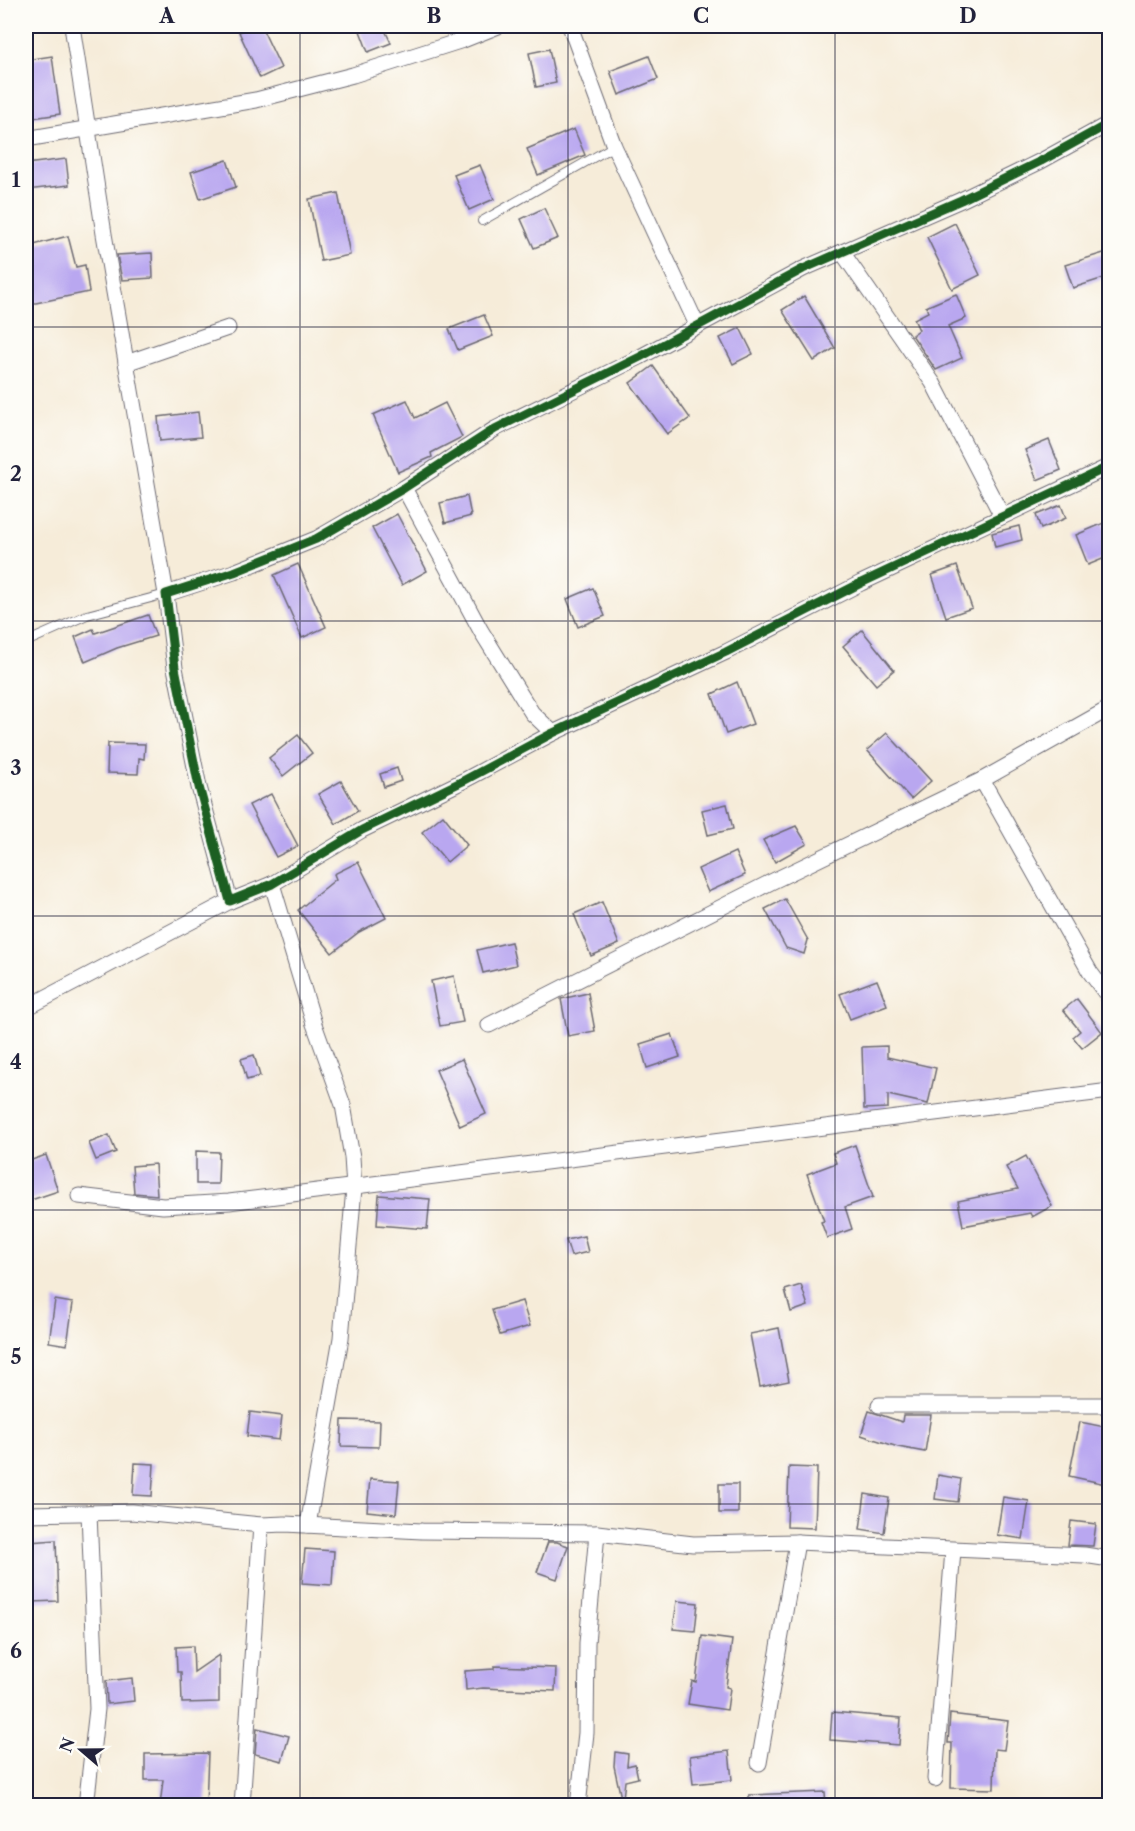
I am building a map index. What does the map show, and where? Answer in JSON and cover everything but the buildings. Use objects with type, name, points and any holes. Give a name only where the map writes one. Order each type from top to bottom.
[{"type":"street","points":[[72,26],[166,594],[175,668],[196,776],[230,901]]},
{"type":"street","points":[[26,140],[256,100],[375,68],[463,40],[498,26]]},
{"type":"street","points":[[570,26],[614,146],[697,325]]},
{"type":"street","points":[[166,594],[234,572],[316,539],[404,488],[495,429],[600,377],[803,268],[962,200],[1041,161],[1110,123]]},
{"type":"street","points":[[842,252],[933,383],[1002,516]]},
{"type":"street","points":[[126,363],[228,328]]},
{"type":"street","points":[[26,1008],[230,901],[272,884],[362,830],[464,781],[553,733],[726,652],[861,583],[1110,466]]},
{"type":"street","points":[[404,488],[481,631],[532,714],[553,733]]},
{"type":"street","points":[[489,1025],[639,948],[982,780],[1110,708]]},
{"type":"street","points":[[982,780],[1090,972],[1110,999]]},
{"type":"street","points":[[272,884],[314,1024],[343,1105],[352,1157],[354,1188],[341,1338],[308,1525]]},
{"type":"street","points":[[79,1196],[163,1206],[229,1202],[1110,1091],[1015,1103]]},
{"type":"street","points":[[879,1405],[1110,1404]]},
{"type":"street","points":[[26,1514],[132,1512],[261,1525],[422,1531],[597,1533],[693,1544],[797,1542],[1110,1558]]},
{"type":"street","points":[[86,1806],[97,1709],[89,1513]]},
{"type":"street","points":[[242,1806],[261,1525]]},
{"type":"street","points":[[578,1806],[586,1732],[587,1643],[597,1533]]},
{"type":"street","points":[[759,1763],[797,1542]]},
{"type":"street","points":[[935,1779],[953,1550]]},
{"type":"lane","points":[[482,221],[614,146]]},
{"type":"lane","points":[[26,642],[87,615],[166,594]]},
{"type":"cycle path","points":[[1110,123],[1041,161],[961,200],[803,269],[640,357],[495,429],[404,488],[316,539],[234,572],[166,594],[175,668],[199,787],[230,901],[272,884],[362,830],[463,781],[553,733],[726,652],[861,583],[1110,466]]}]
